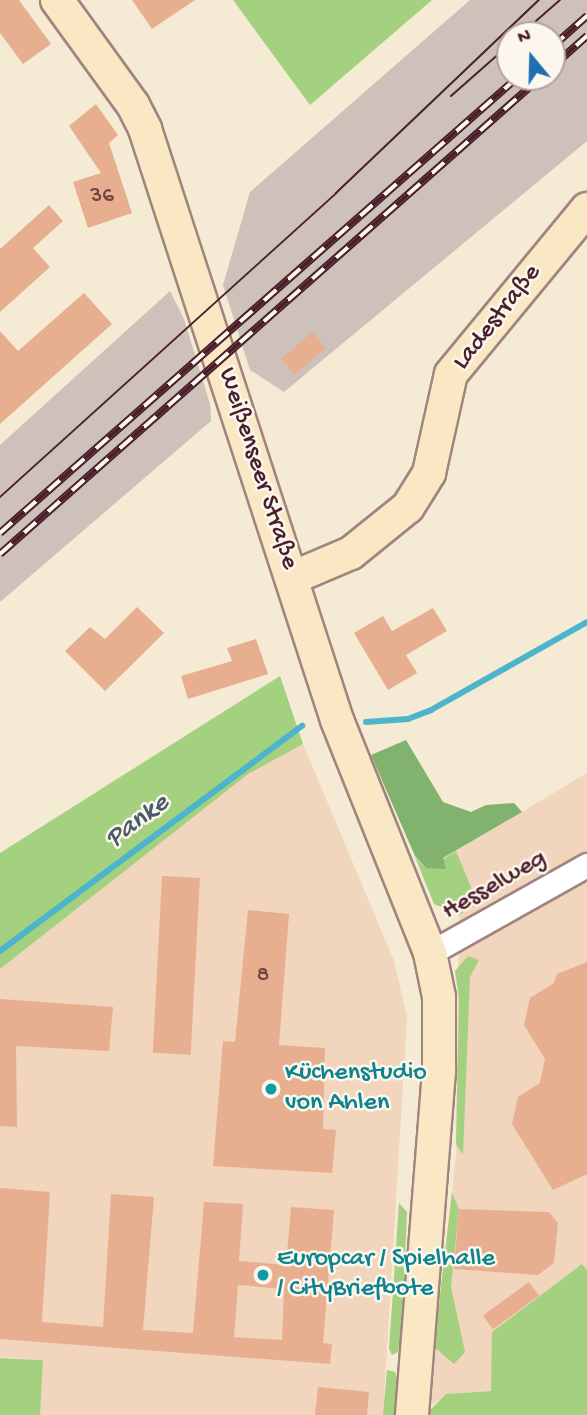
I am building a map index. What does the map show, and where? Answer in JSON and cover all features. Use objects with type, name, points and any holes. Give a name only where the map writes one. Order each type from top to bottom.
[{"type":"main road","name":"Weißenseer Straße","points":[[57,0],[127,95],[145,129],[337,720],[430,953],[439,998],[439,1071],[412,1415]]},
{"type":"main road","name":"Ladestraße","points":[[292,578],[351,553],[408,507],[429,473],[451,374],[587,209]]},
{"type":"street","name":"Hesselweg","points":[[430,953],[587,865]]},
{"type":"shaded area","points":[[470,0],[587,0],[587,141],[284,392],[250,370],[223,285],[250,192]]},
{"type":"shaded area","points":[[170,291],[184,319],[210,404],[211,421],[0,602],[0,445]]},
{"type":"shaded area","points":[[303,744],[394,961],[407,1017],[383,1415],[39,1415],[43,1360],[0,1357],[0,969],[248,773]]},
{"type":"shaded area","points":[[587,773],[587,1270],[582,1264],[491,1391],[446,1394],[427,1409],[456,1156],[459,915],[443,859]]},
{"type":"green space","points":[[233,0],[432,0],[310,105]]},
{"type":"green space","points":[[280,676],[303,744],[248,774],[0,969],[0,853]]},
{"type":"green space","points":[[406,740],[443,802],[471,812],[486,805],[514,803],[522,812],[443,858],[446,869],[426,868],[415,856],[371,755]]},
{"type":"green space","points":[[456,851],[478,904],[459,915],[434,904],[415,857],[426,868],[446,868],[443,859]]},
{"type":"green space","points":[[468,956],[479,960],[470,977],[463,1155],[456,1144],[459,999],[455,971]]},
{"type":"green space","points":[[452,1193],[459,1209],[451,1287],[465,1352],[454,1364],[434,1347]]},
{"type":"green space","points":[[399,1203],[407,1212],[402,1330],[398,1352],[392,1355],[389,1349]]},
{"type":"green space","points":[[582,1264],[587,1270],[587,1415],[425,1415],[446,1394],[491,1391],[492,1332]]},
{"type":"green space","points":[[0,1358],[43,1360],[40,1415],[0,1415]]},
{"type":"green space","points":[[387,1370],[395,1372],[398,1381],[395,1415],[383,1415]]},
{"type":"building","points":[[0,0],[19,0],[51,44],[23,64],[0,33]]},
{"type":"building","points":[[132,0],[195,0],[152,29]]},
{"type":"building","points":[[96,104],[118,135],[109,143],[132,213],[88,228],[73,182],[101,173],[69,126]]},
{"type":"building","points":[[49,205],[63,221],[33,248],[50,267],[0,312],[0,249]]},
{"type":"building","points":[[84,293],[112,324],[0,424],[0,331],[18,351]]},
{"type":"building","points":[[312,332],[326,348],[295,375],[281,359]]},
{"type":"building","points":[[137,607],[164,633],[105,691],[65,651],[90,627],[105,639]]},
{"type":"building","points":[[433,608],[447,631],[406,655],[417,673],[388,690],[354,633],[383,616],[392,631]]},
{"type":"building","points":[[256,639],[268,674],[188,699],[181,676],[232,661],[227,648]]},
{"type":"building","points":[[162,876],[200,878],[191,1055],[153,1053]]},
{"type":"building","name":"Küchenstudio von Ahlen","points":[[248,910],[289,914],[279,1045],[325,1048],[323,1129],[336,1130],[332,1173],[213,1166],[223,1041],[235,1042]]},
{"type":"building","points":[[587,962],[587,1174],[553,1190],[512,1124],[518,1097],[540,1083],[545,1059],[524,1025],[530,998],[554,983],[557,974]]},
{"type":"building","points":[[0,999],[113,1007],[109,1051],[16,1046],[17,1127],[0,1126]]},
{"type":"building","points":[[0,1188],[50,1192],[42,1322],[103,1327],[111,1194],[154,1197],[143,1330],[193,1333],[204,1202],[243,1204],[239,1261],[286,1265],[291,1207],[334,1210],[323,1343],[332,1344],[330,1364],[0,1339]],"holes":[[[238,1285],[284,1289],[282,1340],[234,1337]]]},
{"type":"building","points":[[459,1209],[549,1212],[558,1223],[554,1263],[538,1275],[454,1269]]},
{"type":"building","points":[[529,1282],[539,1296],[493,1329],[483,1316]]},
{"type":"building","points":[[318,1387],[369,1392],[367,1415],[315,1415]]},
{"type":"waterway","name":"Panke","points":[[366,722],[408,719],[431,710],[587,622]]},
{"type":"waterway","name":"Panke","points":[[0,951],[302,726]]},
{"type":"tram line","points":[[0,497],[336,193],[539,0]]},
{"type":"tram line","points":[[536,21],[560,0]]},
{"type":"tram line","points":[[451,96],[496,56]]},
{"type":"railway","points":[[566,35],[587,16]]},
{"type":"railway","points":[[566,55],[587,36]]},
{"type":"railway","points":[[0,533],[502,91]]},
{"type":"railway","points":[[0,554],[525,91]]},
{"type":"place","name":"Küchenstudio von Ahlen","points":[[271,1089]]},
{"type":"place","name":"Europcar / Spielhalle / CityBriefbote","points":[[263,1275]]}]
